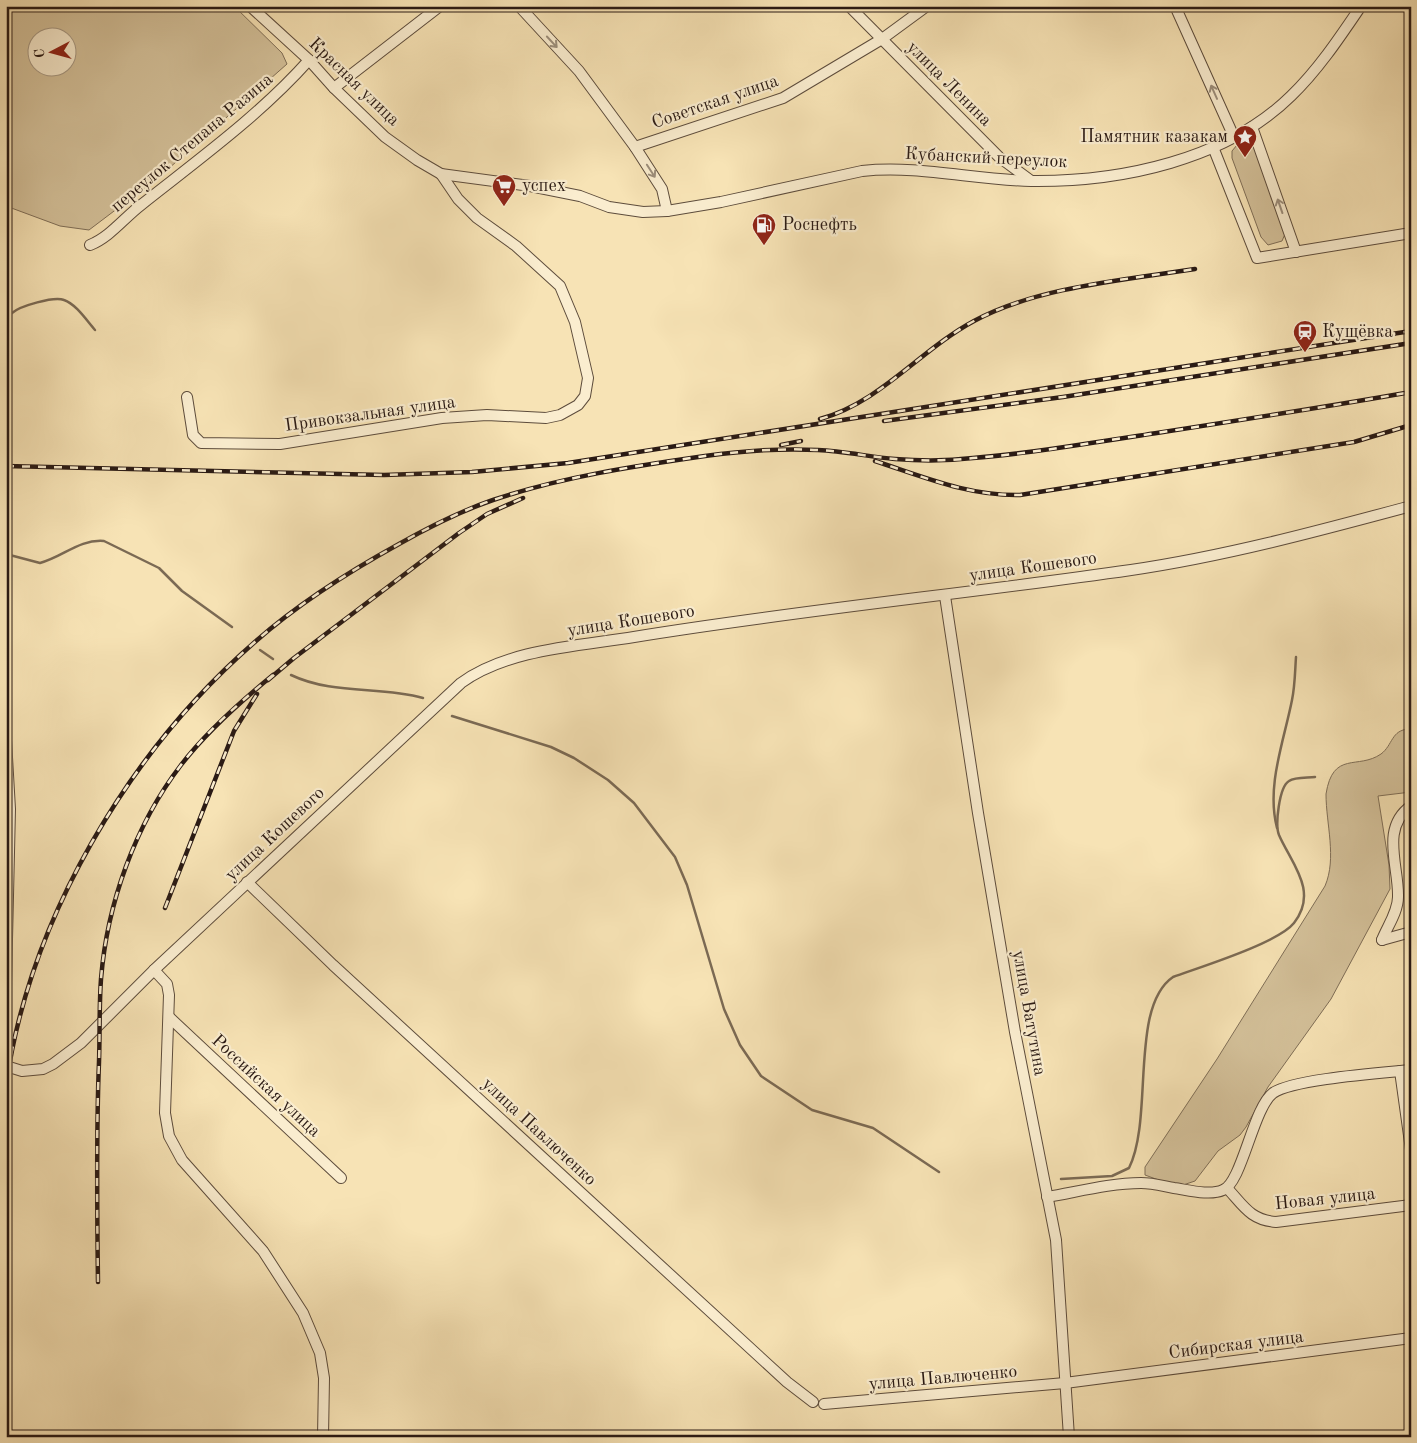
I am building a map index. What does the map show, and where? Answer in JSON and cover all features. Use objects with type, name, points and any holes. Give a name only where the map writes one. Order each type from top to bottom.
[{"type":"street","name":"Красная улица","points":[[250,6],[309,60],[334,88],[385,136],[417,160],[442,174],[580,196],[609,207]]},
{"type":"street","points":[[334,88],[440,6]]},
{"type":"street","name":"Советская улица","points":[[519,6],[579,71],[635,147],[662,189],[667,211]]},
{"type":"street","name":"улица Ленина","points":[[849,6],[999,157],[1030,181]]},
{"type":"street","name":"Советская улица","points":[[635,147],[783,98],[882,39],[927,6]]},
{"type":"street","points":[[1175,6],[1234,137]]},
{"type":"street","name":"Кубанский переулок","points":[[609,207],[643,212],[667,211],[862,171],[884,169],[912,169],[1030,181],[1122,174],[1169,162],[1213,147],[1252,128],[1292,96],[1320,63],[1361,6]]},
{"type":"street","name":"переулок Степана Разина","points":[[90,245],[107,236],[132,212],[282,90],[309,60]]},
{"type":"street","points":[[1252,128],[1296,252]]},
{"type":"street","points":[[1213,147],[1257,258],[1411,232]]},
{"type":"street","name":"Красная улица","points":[[442,174],[458,199],[477,218],[516,246],[560,286],[575,322],[588,378],[585,396]]},
{"type":"street","name":"Привокзальная улица","points":[[187,397],[193,435],[201,443],[280,444],[442,418],[487,415],[546,418],[571,410],[585,396]]},
{"type":"street","name":"улица Кошевого","points":[[6,1066],[33,1072],[53,1064],[80,1043],[247,882],[462,683],[489,666],[531,654],[693,628],[944,596],[1178,562],[1255,546],[1411,506]]},
{"type":"street","name":"улица Ватутина","points":[[944,596],[979,822],[1056,1240],[1069,1437]]},
{"type":"street","points":[[6,740],[10,809],[6,982]]},
{"type":"street","points":[[1411,806],[1399,818],[1395,827],[1393,846],[1398,898],[1396,910],[1382,940],[1411,932]]},
{"type":"street","name":"улица Павлюченко","points":[[247,882],[333,965],[780,1375],[813,1402]]},
{"type":"street","points":[[154,970],[167,984],[169,1017],[165,1113],[169,1136],[182,1160],[262,1252],[303,1313],[320,1353],[324,1378],[323,1437]]},
{"type":"street","name":"Российская улица","points":[[169,1017],[341,1178]]},
{"type":"street","points":[[1047,1198],[1143,1183],[1200,1191],[1222,1191],[1238,1170],[1261,1109],[1268,1098],[1274,1092],[1314,1081],[1406,1070],[1411,1150]]},
{"type":"street","name":"Новая улица","points":[[1226,1188],[1251,1214],[1261,1221],[1276,1222],[1411,1206]]},
{"type":"street","name":"Сибирская улица","points":[[1065,1383],[1411,1338]]},
{"type":"street","name":"улица Павлюченко","points":[[824,1404],[1065,1383]]},
{"type":"shaded area","points":[[6,6],[234,6],[282,53],[287,64],[159,177],[89,230],[60,226],[6,206]]},
{"type":"shaded area","points":[[1246,142],[1254,147],[1285,234],[1282,241],[1268,245],[1261,237],[1232,158],[1232,151],[1237,145]]},
{"type":"shaded area","points":[[1409,729],[1411,792],[1378,796],[1389,865],[1390,889],[1331,999],[1268,1087],[1246,1127],[1240,1135],[1218,1151],[1195,1181],[1183,1185],[1164,1182],[1145,1175],[1145,1167],[1217,1059],[1325,886],[1331,852],[1326,794],[1329,780],[1334,771],[1340,766],[1372,759],[1381,754],[1395,735]]},
{"type":"waterway","points":[[6,323],[11,314],[22,307],[37,302],[59,299],[73,305],[95,330]]},
{"type":"waterway","points":[[6,554],[40,563],[87,543],[104,541],[159,568],[182,591],[232,627]]},
{"type":"waterway","points":[[260,650],[273,659]]},
{"type":"waterway","points":[[1277,828],[1274,812],[1275,780],[1293,695],[1296,657]]},
{"type":"waterway","points":[[291,675],[307,681],[340,688],[407,694],[423,698]]},
{"type":"waterway","points":[[452,716],[551,747],[574,758],[608,780],[634,803],[675,857],[687,885],[724,1009],[740,1045],[761,1076],[812,1110],[873,1128],[939,1172]]},
{"type":"waterway","points":[[1061,1179],[1112,1176],[1129,1168],[1136,1147],[1140,1121],[1146,1037],[1151,1012],[1160,992],[1173,977],[1256,946],[1285,931],[1294,923],[1301,911],[1304,900],[1303,888],[1296,867],[1279,835],[1277,823],[1280,798],[1289,781],[1298,778],[1315,777]]},
{"type":"railway","points":[[820,419],[862,401],[954,333],[999,309],[1025,300],[1082,286],[1195,269]]},
{"type":"railway","points":[[6,466],[384,475],[472,472],[568,463],[1411,331]]},
{"type":"railway","points":[[884,421],[1063,397],[1411,343]]},
{"type":"railway","points":[[6,1086],[18,1023],[37,961],[62,901],[92,842],[127,786],[167,733],[210,685],[256,641],[289,614],[362,565],[457,514],[493,500],[545,485],[625,468],[705,456],[761,450],[804,449],[905,460],[964,459],[1055,448],[1411,392]]},
{"type":"railway","points":[[875,461],[964,489],[1020,495],[1354,442],[1411,425]]},
{"type":"railway","points":[[781,445],[801,441]]},
{"type":"railway","points":[[268,680],[294,658],[459,533],[487,514],[523,498]]},
{"type":"railway","points":[[98,1282],[97,1144],[100,989],[104,951],[117,894],[137,839],[150,813],[181,765],[224,717],[273,675]]},
{"type":"railway","points":[[165,908],[234,731],[257,694]]},
{"type":"place","name":"Памятник казакам","points":[[1245,158]]},
{"type":"place","name":"успех","points":[[504,207]]},
{"type":"place","name":"Роснефть","points":[[764,246]]},
{"type":"place","name":"Кущёвка","points":[[1305,353]]}]
